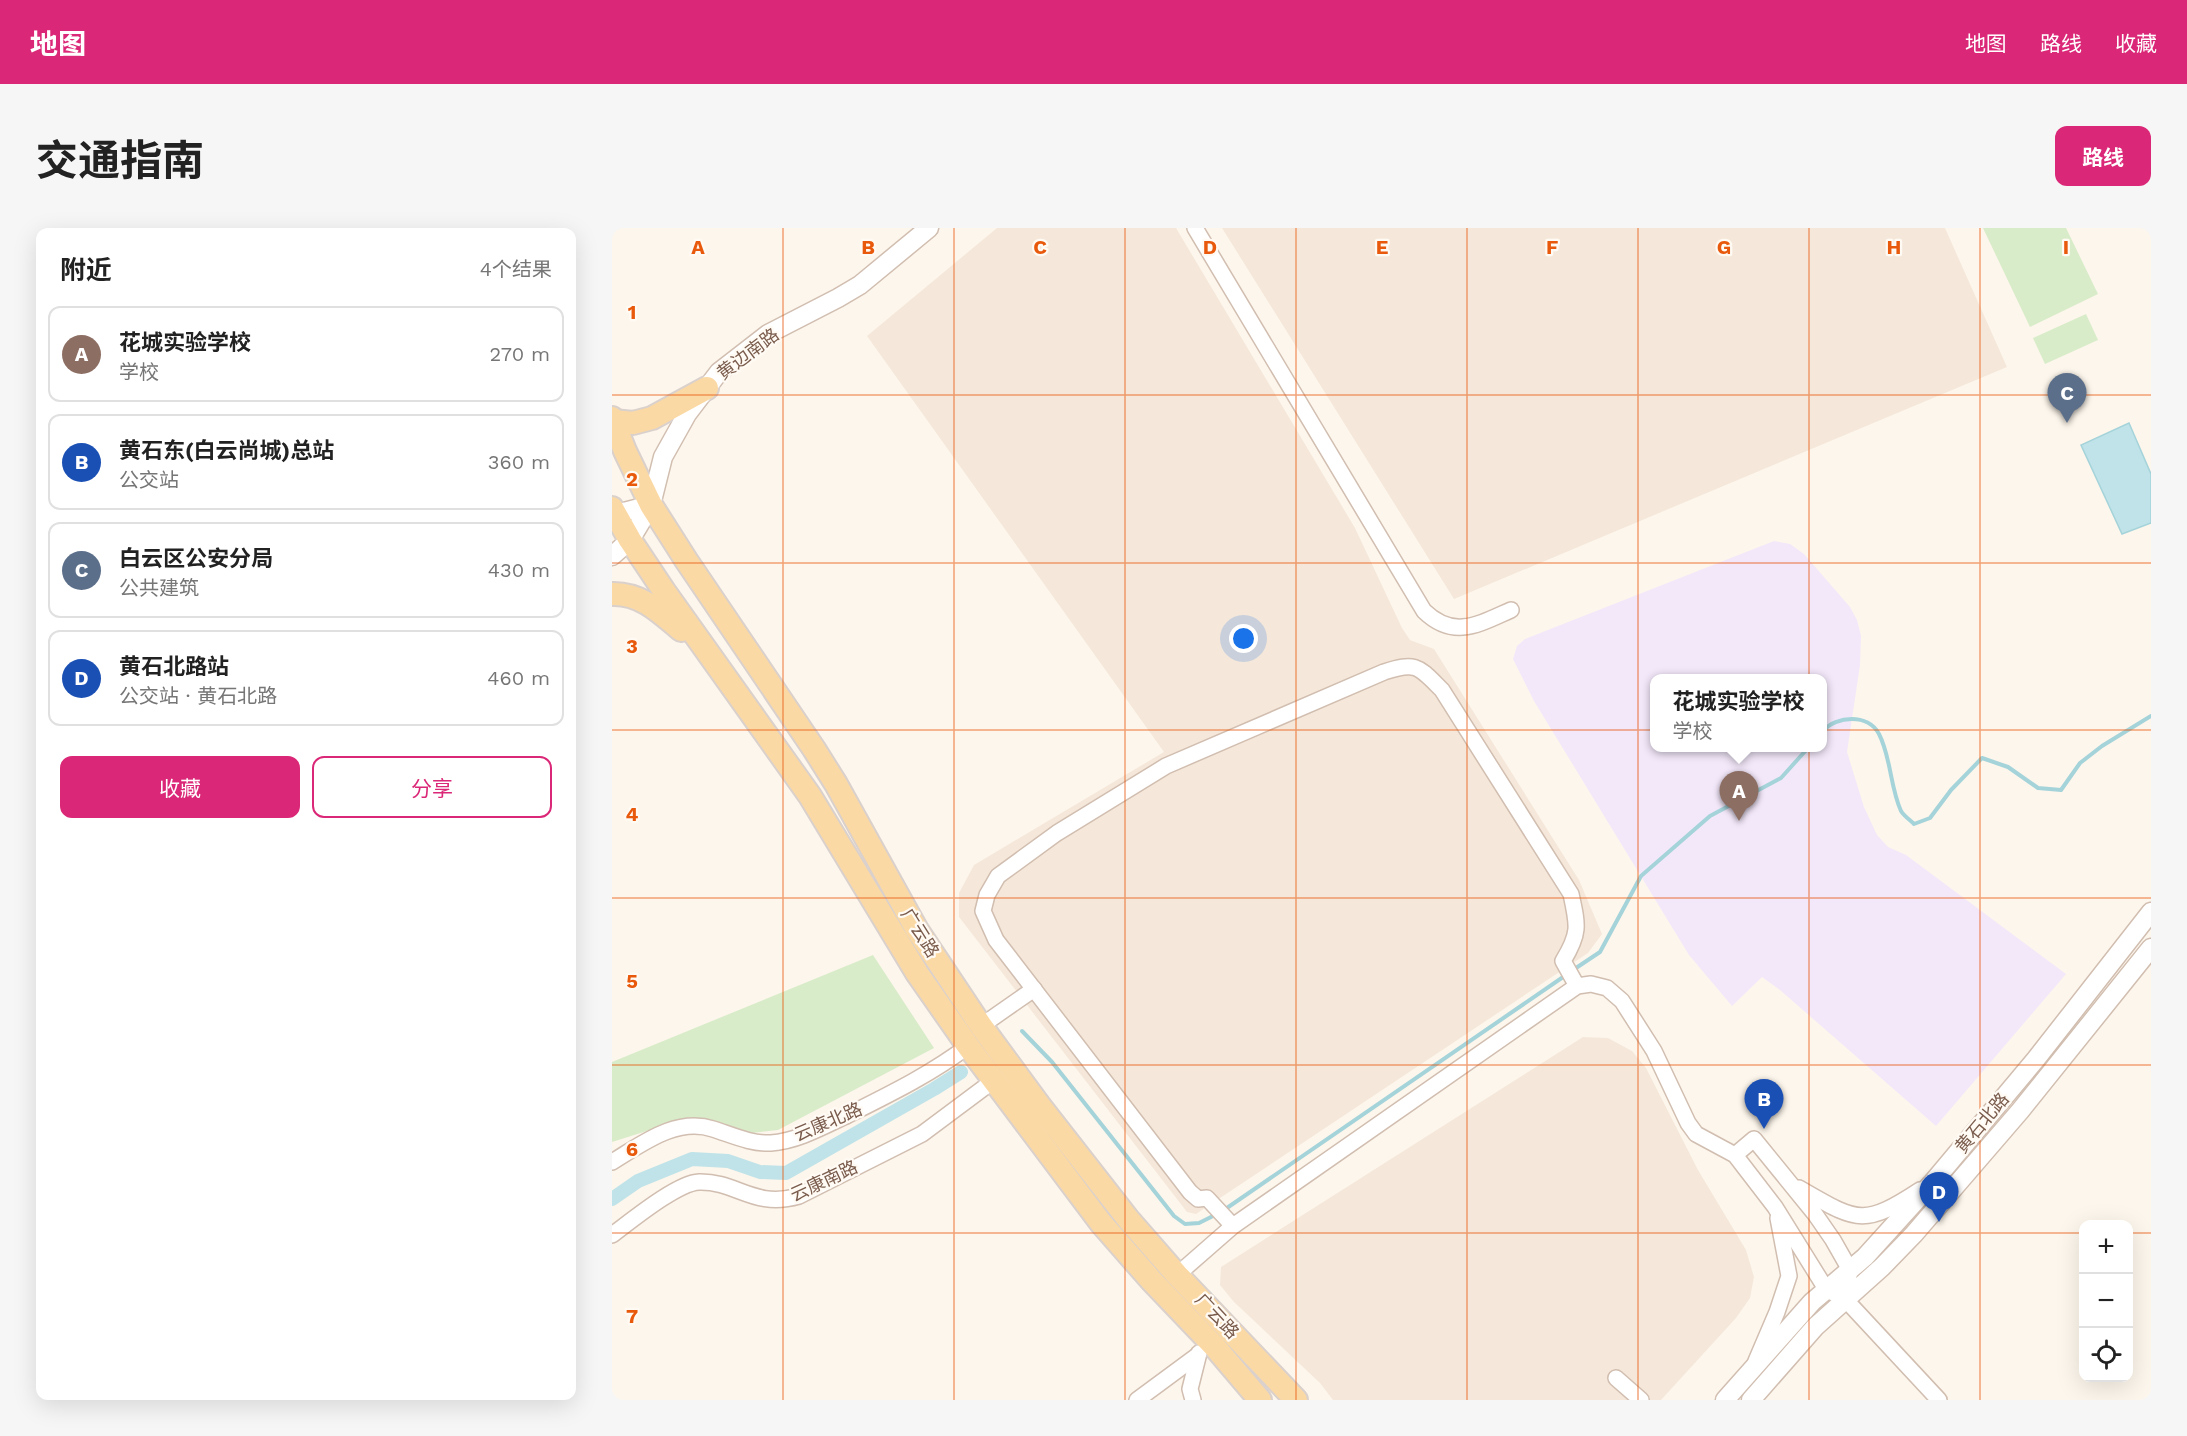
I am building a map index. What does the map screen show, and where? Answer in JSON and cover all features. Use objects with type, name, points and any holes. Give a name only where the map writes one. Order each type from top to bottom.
[{"type":"main road","points":[[613,419],[633,423],[652,418],[707,388]]},
{"type":"main road","name":"广云路","points":[[613,419],[625,451],[651,505],[830,775],[917,930],[981,1026],[1128,1219],[1177,1275],[1296,1400]]},
{"type":"main road","name":"广云路","points":[[613,512],[706,650],[810,796],[917,973],[993,1081],[1101,1224],[1200,1345],[1260,1400]]},
{"type":"main road","points":[[612,594],[633,596],[646,602],[706,650],[733,630]]},
{"type":"street","name":"黄边南路","points":[[612,556],[630,540],[651,505],[663,457],[687,414],[720,372],[768,334],[860,285],[929,228]]},
{"type":"street","points":[[1195,228],[1424,611],[1433,620],[1443,625],[1459,628],[1471,627],[1511,610]]},
{"type":"street","points":[[613,512],[651,505]]},
{"type":"street","points":[[1233,1226],[1207,1198],[1198,1199],[1190,1192],[996,940],[983,911],[987,895],[998,876],[1057,833],[1166,766],[1404,665],[1420,669],[1442,690],[1571,894],[1576,917],[1575,941],[1563,961],[1577,986]]},
{"type":"street","name":"黄石北路","points":[[1725,1400],[1812,1302],[1866,1257],[1933,1182],[2036,1059],[2151,912]]},
{"type":"street","name":"黄石北路","points":[[1751,1400],[1815,1327],[1882,1267],[1950,1194],[2151,948]]},
{"type":"street","points":[[1177,1275],[1233,1226],[1577,986],[1592,984],[1607,988],[1622,1001],[1654,1051],[1696,1134],[1735,1155],[1775,1207],[1826,1289],[1845,1299],[1939,1400]]},
{"type":"street","points":[[981,1026],[1034,989]]},
{"type":"street","name":"云康北路","points":[[612,1162],[672,1129],[692,1125],[770,1143],[805,1135],[916,1080],[968,1046]]},
{"type":"street","name":"云康南路","points":[[612,1235],[654,1205],[697,1182],[716,1184],[767,1200],[782,1201],[799,1196],[922,1134],[993,1081]]},
{"type":"street","points":[[1735,1155],[1754,1139],[1827,1231],[1850,1270],[1845,1299]]},
{"type":"street","points":[[1789,1182],[1841,1212],[1857,1216],[1874,1215],[1889,1209],[1933,1182]]},
{"type":"street","points":[[1751,1370],[1778,1312],[1789,1276],[1775,1207]]},
{"type":"street","points":[[1137,1400],[1200,1345]]},
{"type":"street","points":[[1192,1400],[1190,1389],[1200,1345]]},
{"type":"street","points":[[1616,1378],[1641,1400]]},
{"type":"shaded area","points":[[997,228],[1176,228],[1355,528],[1402,628],[1410,640],[1434,649],[1579,880],[1602,934],[1588,953],[1196,1214],[1187,1212],[959,917],[959,893],[974,865],[1164,752],[867,336]]},
{"type":"shaded area","points":[[1222,228],[1945,228],[2007,367],[1454,599]]},
{"type":"shaded area","points":[[1774,541],[1790,544],[1804,554],[1850,607],[1857,620],[1861,636],[1860,665],[1847,752],[1864,807],[1877,835],[1888,847],[1906,855],[2066,974],[1936,1126],[1780,990],[1762,977],[1732,1006],[1689,955],[1534,701],[1513,659],[1517,646],[1525,639]]},
{"type":"shaded area","points":[[1583,1037],[1608,1038],[1632,1051],[1646,1068],[1698,1170],[1746,1250],[1754,1277],[1750,1298],[1736,1318],[1661,1400],[1333,1400],[1320,1383],[1234,1302],[1220,1285],[1221,1267]]},
{"type":"green space","points":[[1983,228],[2066,228],[2098,294],[2030,327]]},
{"type":"green space","points":[[2086,314],[2098,340],[2045,364],[2033,338]]},
{"type":"green space","points":[[873,955],[934,1048],[778,1130],[752,1133],[716,1121],[688,1118],[612,1142],[612,1062]]},
{"type":"water","points":[[2129,423],[2151,474],[2151,523],[2122,534],[2081,445]]},
{"type":"waterway","points":[[1827,728],[1836,722],[1852,719],[1874,727],[1883,743],[1897,802],[1901,811],[1914,824],[1930,818],[1951,790],[1982,758],[2008,767],[2038,788],[2061,790],[2080,763],[2102,746],[2151,716]]},
{"type":"waterway","points":[[1573,970],[1600,952],[1641,876],[1710,816],[1781,778],[1804,752]]},
{"type":"waterway","points":[[1224,1210],[1566,975]]},
{"type":"waterway","points":[[1022,1031],[1052,1062],[1174,1216],[1185,1224],[1199,1223],[1217,1214]]},
{"type":"waterway","points":[[612,1199],[638,1181],[692,1159],[728,1161],[760,1172],[786,1173],[961,1072]]},
{"type":"place","name":"白云区公安分局","points":[[2067,423]]},
{"type":"place","name":"花城实验学校","points":[[1739,821]]},
{"type":"place","name":"黄石东(白云尚城)总站","points":[[1764,1129]]},
{"type":"place","name":"黄石北路站","points":[[1939,1222]]}]
